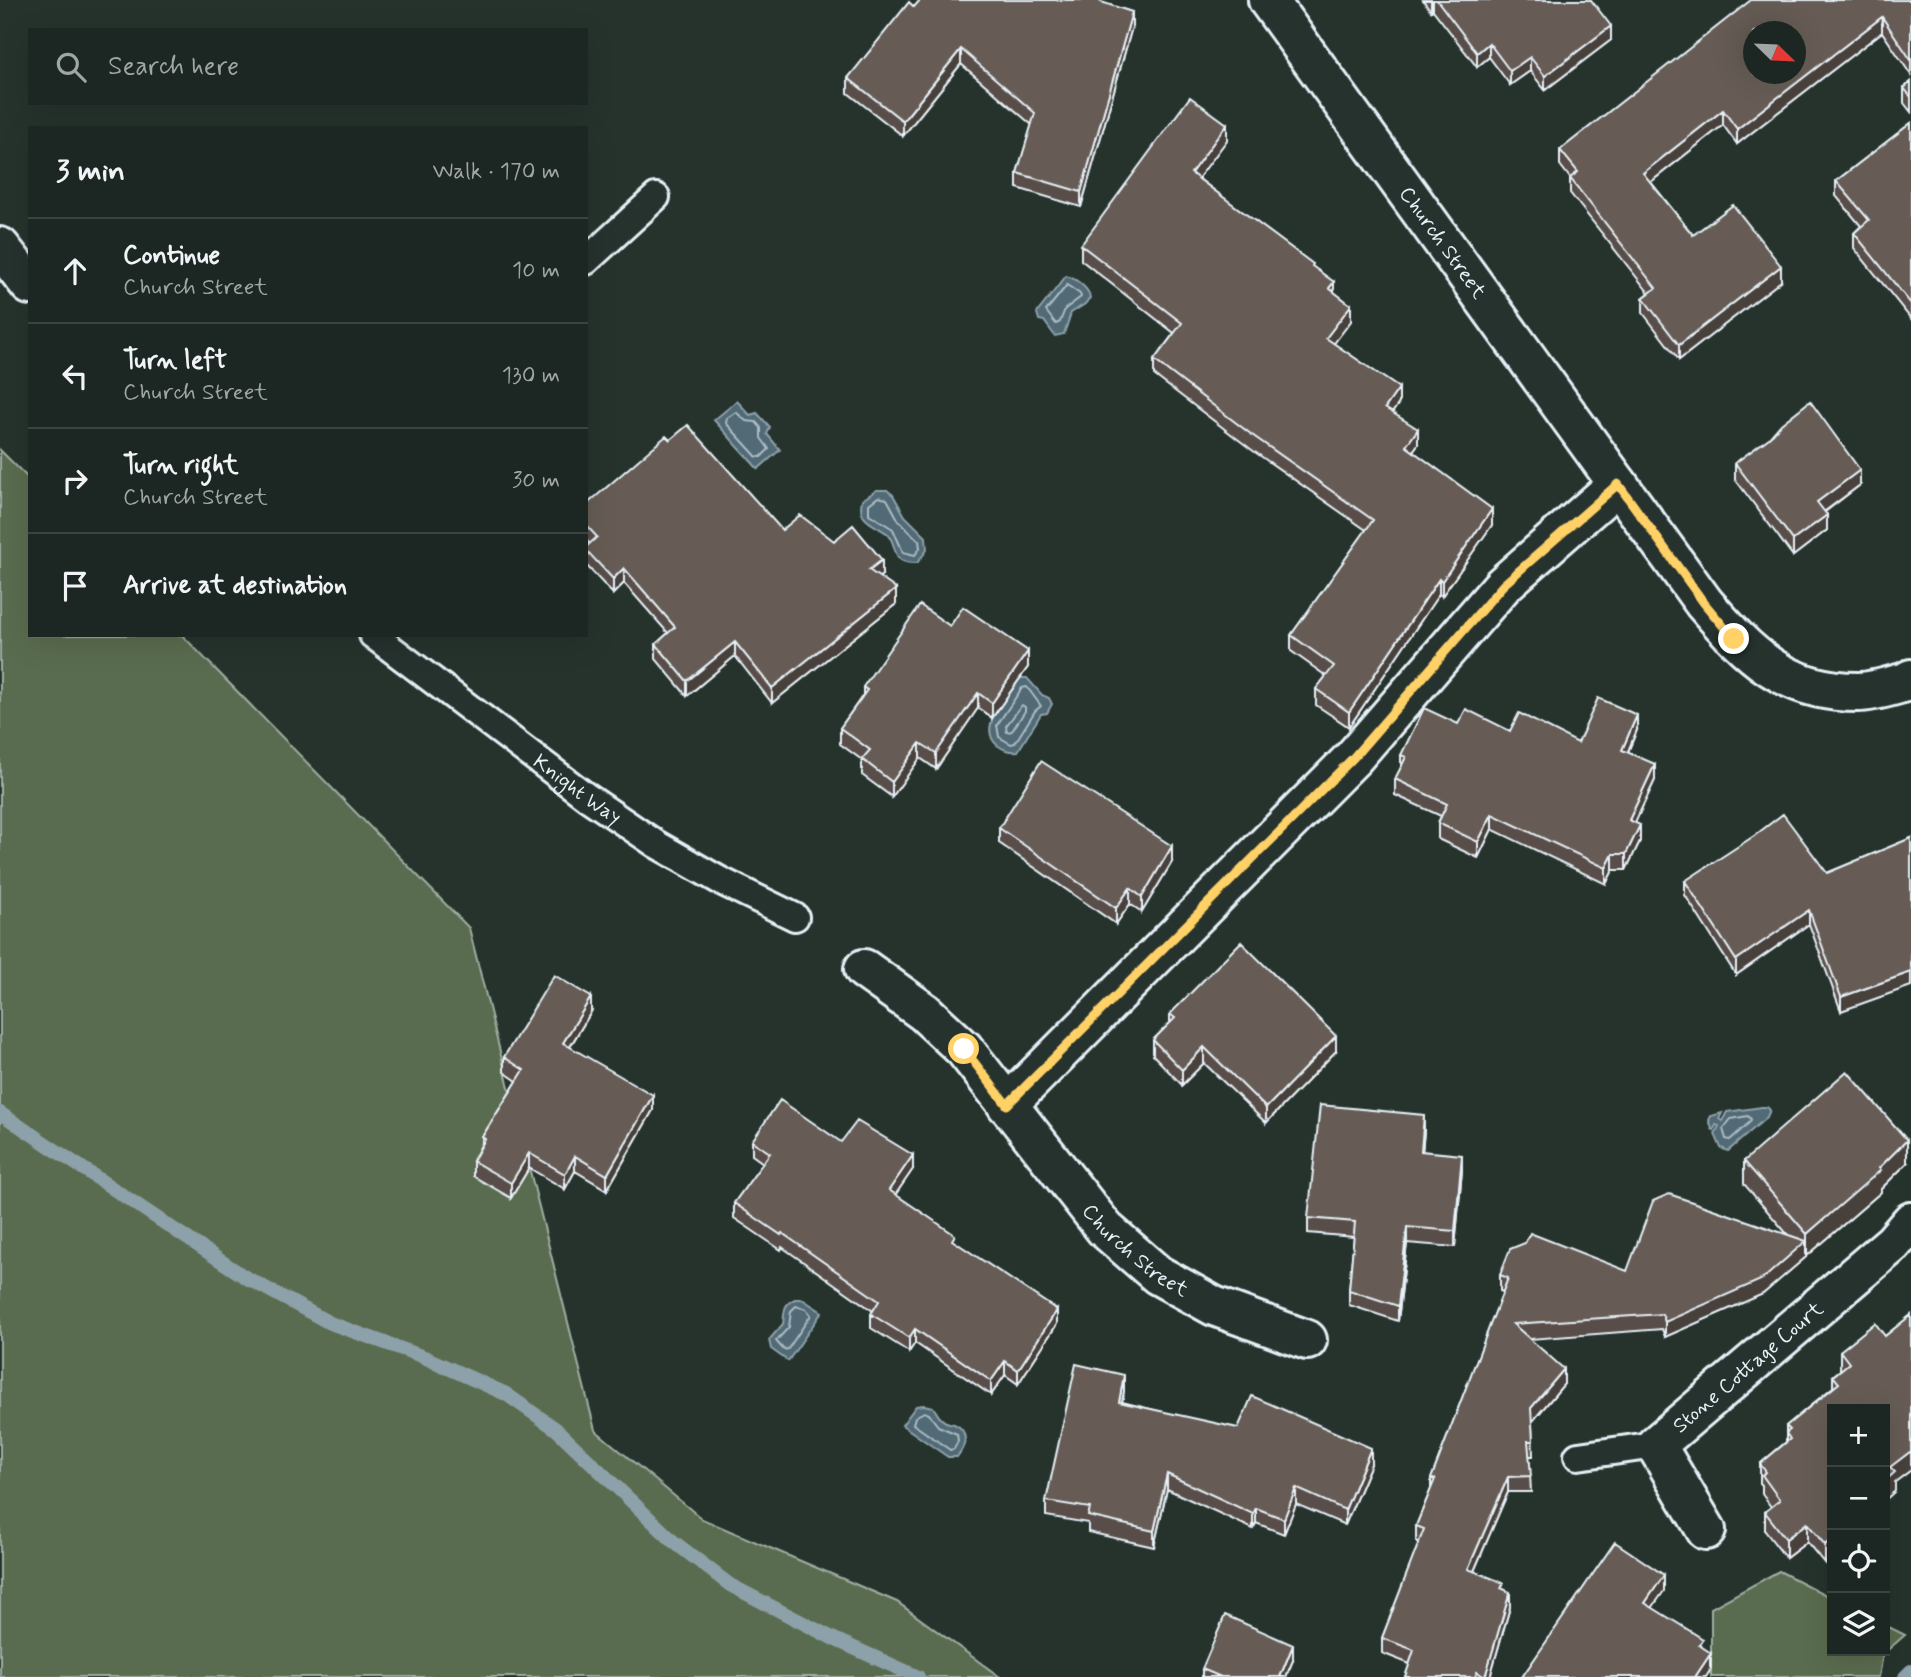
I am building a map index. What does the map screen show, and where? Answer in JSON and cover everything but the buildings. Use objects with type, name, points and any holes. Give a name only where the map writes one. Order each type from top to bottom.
[{"type":"street","name":"Church Street","points":[[1268,0],[1704,603],[1734,639],[1775,672],[1817,689],[1860,693],[1911,679]]},
{"type":"street","points":[[0,247],[28,282]]},
{"type":"street","points":[[1007,1105],[1353,758],[1503,585],[1618,484]]},
{"type":"street","name":"Church Street","points":[[864,969],[924,1012],[964,1049],[1105,1229],[1158,1275],[1214,1306],[1307,1340]]},
{"type":"street","name":"Stone Cottage Court","points":[[1706,1530],[1656,1445],[1893,1243],[1911,1222]]},
{"type":"lane","points":[[588,259],[656,197]]},
{"type":"lane","name":"Knight Way","points":[[376,637],[587,797],[656,844],[719,880],[795,917]]},
{"type":"lane","points":[[1578,1456],[1656,1445]]},
{"type":"green space","points":[[0,450],[28,478],[28,637],[184,637],[469,928],[595,1430],[702,1519],[897,1602],[1000,1677],[0,1677]]},
{"type":"green space","points":[[1779,1571],[1827,1595],[1827,1656],[1883,1656],[1879,1677],[1711,1677],[1711,1608]]},
{"type":"green space","points":[[1890,1628],[1905,1635],[1890,1648]]},
{"type":"water","points":[[1066,276],[1081,284],[1090,298],[1071,313],[1064,334],[1055,336],[1044,321],[1039,320],[1037,313]]},
{"type":"water","points":[[737,401],[750,415],[757,413],[770,427],[767,434],[780,450],[758,469],[714,420]]},
{"type":"water","points":[[877,490],[887,490],[893,495],[905,516],[926,537],[927,550],[917,563],[908,563],[899,558],[888,534],[864,517],[862,500]]},
{"type":"water","points":[[1020,678],[1027,678],[1052,704],[1047,713],[1041,714],[1018,751],[1009,751],[997,745],[990,729],[996,710]]},
{"type":"water","points":[[1762,1107],[1770,1110],[1767,1117],[1728,1151],[1721,1148],[1715,1134],[1719,1126],[1716,1125],[1714,1130],[1712,1129],[1709,1120],[1711,1116],[1722,1113],[1719,1119],[1722,1121],[1727,1112]]},
{"type":"water","points":[[795,1299],[802,1299],[822,1312],[788,1361],[771,1349],[769,1340],[783,1324],[786,1306]]},
{"type":"water","points":[[916,1406],[933,1407],[942,1419],[962,1430],[965,1439],[957,1457],[948,1457],[902,1425]]},
{"type":"waterway","points":[[0,1113],[245,1277],[330,1323],[424,1357],[506,1394],[556,1429],[674,1542],[730,1585],[834,1639],[918,1677]]},
{"type":"waterway","points":[[1905,1677],[1911,1671]]},
{"type":"route","points":[[964,1049],[1007,1105],[1353,758],[1503,585],[1618,484],[1704,603],[1734,639]]}]
